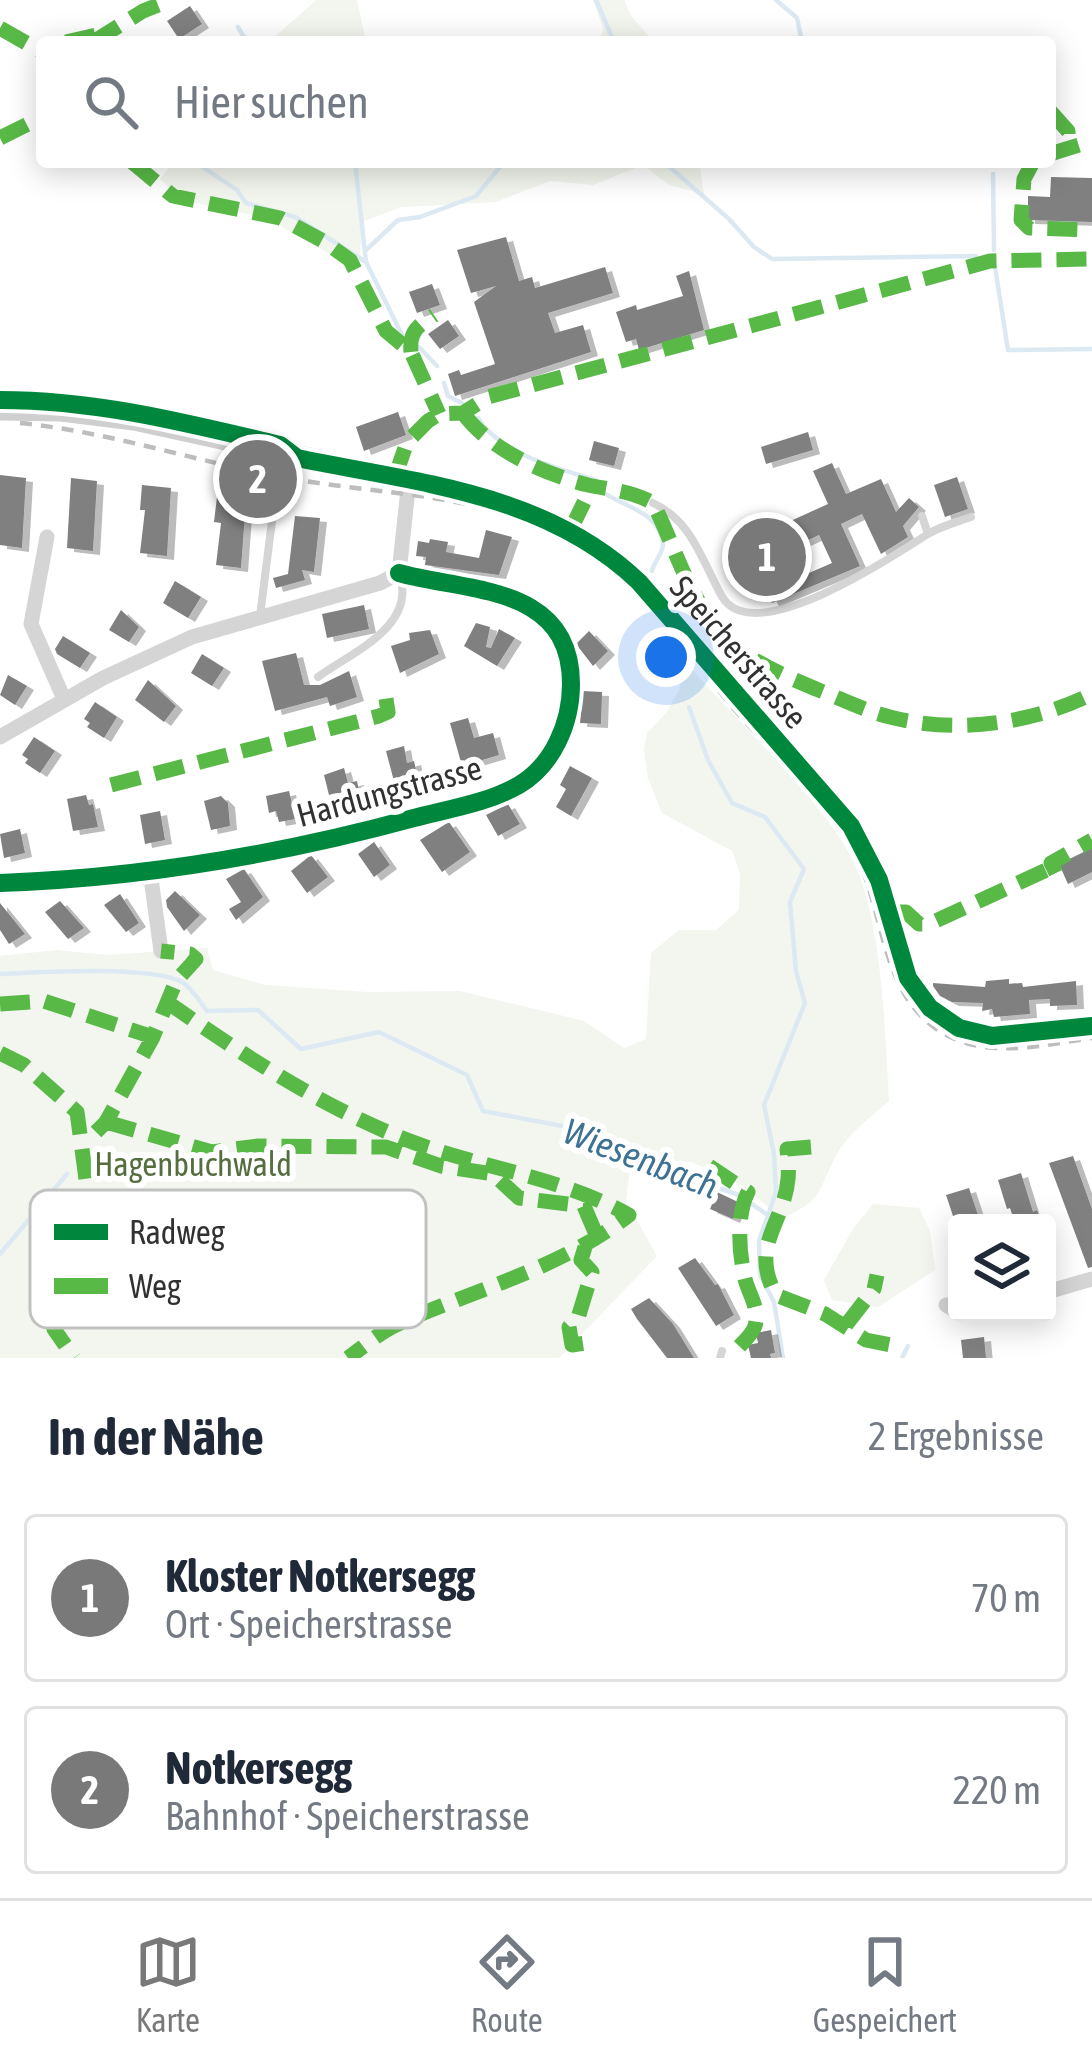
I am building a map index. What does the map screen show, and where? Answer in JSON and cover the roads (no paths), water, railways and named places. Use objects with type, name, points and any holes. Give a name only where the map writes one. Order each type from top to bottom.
[{"type":"main road","name":"Speicherstrasse","points":[[0,410],[62,411],[134,420],[409,480],[540,515],[587,539],[639,582],[851,826],[879,880],[908,978],[930,1008],[959,1028],[992,1036],[1039,1035],[1092,1026]]},
{"type":"street","points":[[0,737],[64,699],[192,637],[380,583],[399,573],[409,480]]},
{"type":"street","points":[[47,537],[31,624],[64,699]]},
{"type":"street","name":"Hardungstrasse","points":[[0,883],[246,858],[344,837],[520,784],[546,760],[564,730],[571,667],[560,638],[541,615],[513,596],[399,573]]},
{"type":"street","points":[[150,871],[161,951]]},
{"type":"street","points":[[1056,1289],[1092,1279]]},
{"type":"lane","points":[[653,503],[674,513],[728,605],[746,613],[786,610],[807,602],[912,548],[928,534],[971,517]]},
{"type":"lane","points":[[260,616],[274,505]]},
{"type":"lane","points":[[922,516],[928,534]]},
{"type":"lane","points":[[318,676],[392,626],[404,590],[399,573]]},
{"type":"waterway","points":[[596,0],[611,36]]},
{"type":"waterway","points":[[776,0],[797,18],[801,36]]},
{"type":"waterway","points":[[238,27],[243,36]]},
{"type":"waterway","points":[[204,168],[237,190],[246,203],[295,217],[366,262],[403,337]]},
{"type":"waterway","points":[[356,168],[366,262]]},
{"type":"waterway","points":[[365,251],[398,220],[420,217],[476,196],[499,168]]},
{"type":"waterway","points":[[671,168],[772,259],[976,256]]},
{"type":"waterway","points":[[993,174],[994,250]]},
{"type":"waterway","points":[[995,267],[1008,350],[1092,349]]},
{"type":"waterway","points":[[419,347],[437,366]]},
{"type":"waterway","points":[[444,383],[448,396],[462,403]]},
{"type":"waterway","points":[[478,418],[515,450],[596,480]]},
{"type":"waterway","points":[[606,494],[641,512],[661,533],[662,551],[652,571]]},
{"type":"waterway","name":"Wiesenbach","points":[[689,707],[708,760],[732,803],[765,817],[804,869],[790,902],[796,971],[805,1003],[764,1105],[776,1192],[759,1241],[760,1275],[774,1302],[783,1358]]},
{"type":"waterway","name":"Wiesenbach","points":[[0,974],[94,971],[167,977],[186,985],[207,1011],[258,1010],[301,1049],[379,1032],[467,1075],[483,1111],[573,1128],[608,1150],[739,1195],[766,1214]]},
{"type":"waterway","points":[[54,1190],[67,1174]]},
{"type":"waterway","points":[[0,1254],[30,1218]]},
{"type":"waterway","points":[[902,1358],[908,1346]]},
{"type":"railway","points":[[20,423],[87,433],[287,478],[473,506],[544,528],[577,546],[645,603],[840,830],[863,871],[894,972],[920,1015],[941,1032],[977,1046],[1034,1047],[1092,1038]]},
{"type":"place","name":"Notkersegg","points":[[258,479]]},
{"type":"place","name":"Kloster Notkersegg","points":[[767,557]]},
{"type":"park label","name":"Hagenbuchwald","points":[[193,1164]]}]
